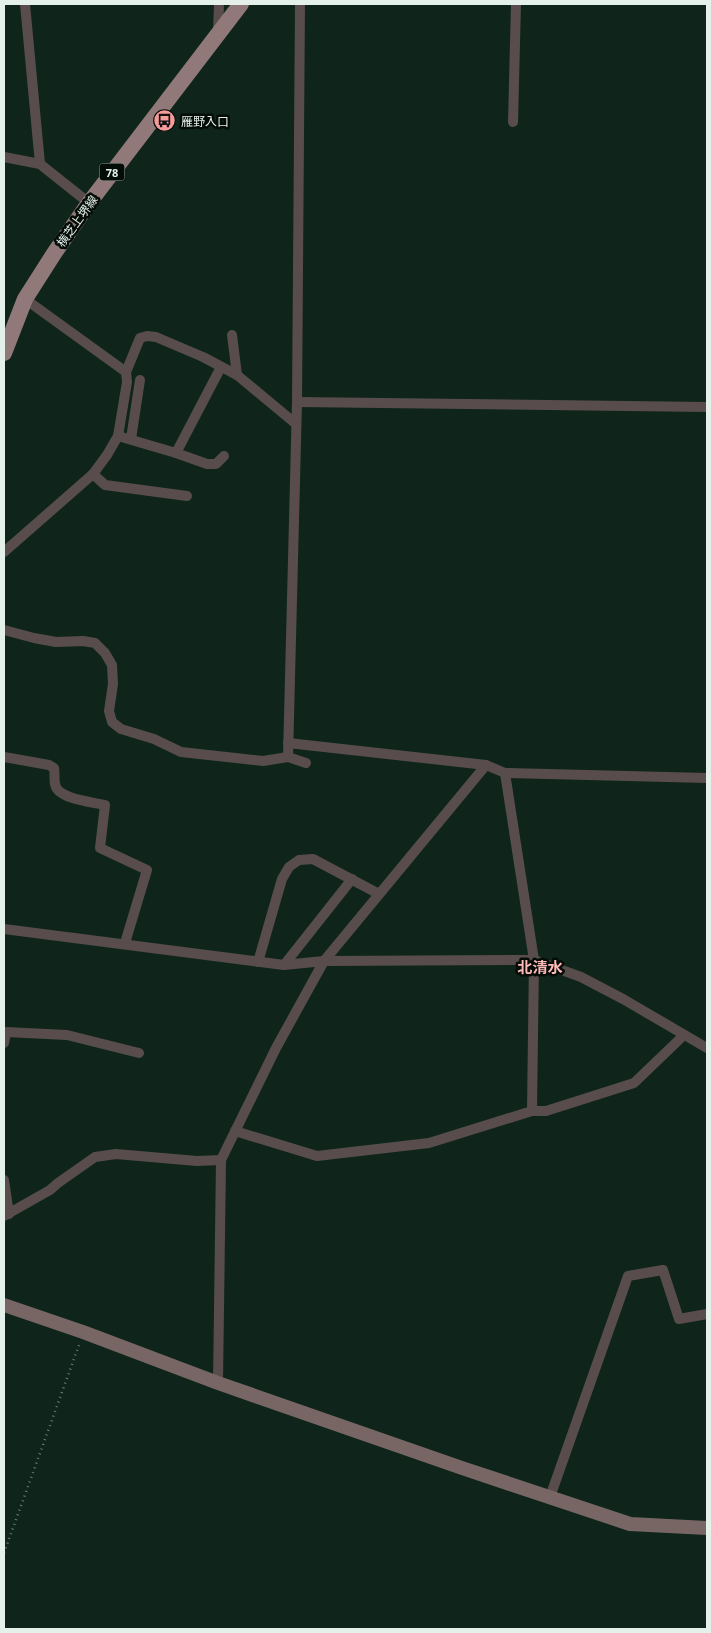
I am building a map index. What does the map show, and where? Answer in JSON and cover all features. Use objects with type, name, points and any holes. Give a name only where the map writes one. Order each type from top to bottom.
[{"type":"main road","name":"横芝上堺線","points":[[4,353],[25,299],[54,252],[89,203],[241,4]]},
{"type":"street","points":[[25,4],[40,164]]},
{"type":"street","points":[[218,33],[219,4]]},
{"type":"street","points":[[288,757],[297,402],[300,4]]},
{"type":"street","points":[[514,122],[516,4]]},
{"type":"street","points":[[4,157],[40,164],[89,203]]},
{"type":"street","points":[[25,299],[126,372]]},
{"type":"street","points":[[232,335],[237,375]]},
{"type":"street","points":[[4,552],[93,474],[107,455],[118,436],[127,382],[126,372],[140,338],[147,336],[156,337],[237,375],[296,424]]},
{"type":"street","points":[[176,453],[221,367]]},
{"type":"street","points":[[131,439],[140,380]]},
{"type":"street","points":[[297,402],[707,406]]},
{"type":"street","points":[[118,436],[207,464],[216,464],[224,456]]},
{"type":"street","points":[[93,474],[105,485],[187,496]]},
{"type":"street","points":[[4,630],[56,642],[83,641],[95,643],[106,653],[112,666],[109,711],[112,722],[121,729],[154,739],[181,752],[263,761],[288,757],[306,763]]},
{"type":"street","points":[[288,742],[486,765],[505,773],[707,778]]},
{"type":"street","points":[[4,757],[49,765],[54,768],[55,785],[58,791],[66,797],[105,805],[100,848],[147,870],[126,944]]},
{"type":"street","points":[[218,1382],[221,1160],[276,1048],[324,961],[486,765]]},
{"type":"street","points":[[505,773],[534,960],[532,1111]]},
{"type":"street","points":[[258,962],[282,879],[289,867],[299,860],[313,859],[379,894]]},
{"type":"street","points":[[284,965],[352,879]]},
{"type":"street","points":[[4,929],[284,965],[324,961],[534,960],[581,976],[623,998],[707,1048]]},
{"type":"street","points":[[4,1043],[6,1032],[67,1035],[139,1053]]},
{"type":"street","points":[[235,1131],[317,1156],[429,1143],[532,1111],[546,1111],[634,1083],[684,1034]]},
{"type":"street","points":[[707,1041],[707,1048]]},
{"type":"street","points":[[4,1180],[6,1215],[50,1190],[95,1157],[116,1154],[197,1161],[221,1160]]},
{"type":"street","points":[[550,1498],[628,1276],[663,1270],[680,1319],[707,1314]]},
{"type":"street","points":[[4,1305],[462,1468],[630,1524],[707,1528]]},
{"type":"path","points":[[4,1553],[84,1332]]},
{"type":"place","name":"雁野入口","points":[[165,121]]},
{"type":"district","name":"北清水","points":[[540,967]]}]
